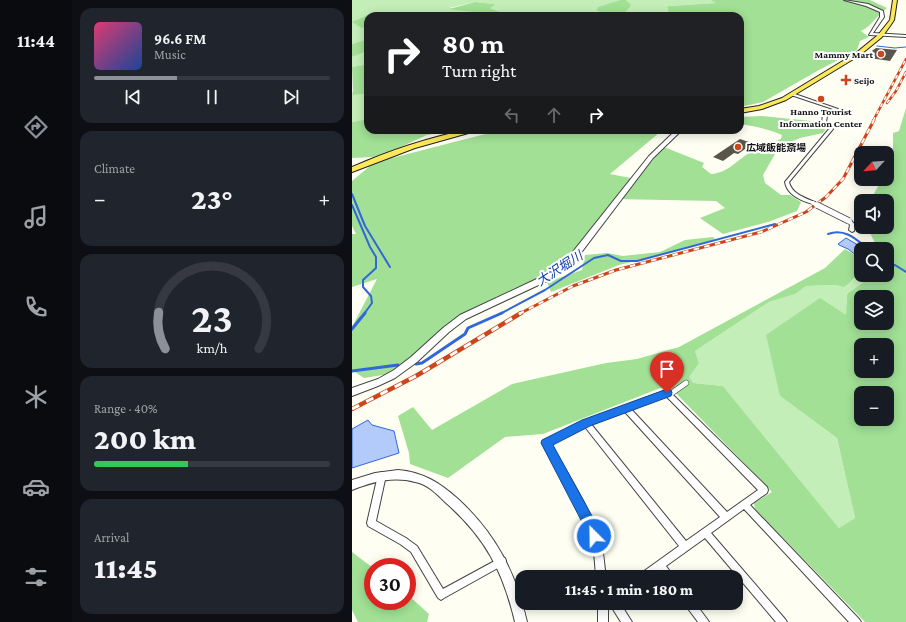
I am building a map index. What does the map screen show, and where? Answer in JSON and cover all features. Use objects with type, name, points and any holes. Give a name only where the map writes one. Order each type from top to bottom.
[{"type":"highway","points":[[744,110],[771,104],[792,94],[858,54],[880,36],[892,20],[895,0]]},
{"type":"highway","points":[[352,170],[403,150],[454,134]]},
{"type":"street","points":[[846,0],[871,6],[882,12],[882,17],[875,29],[870,33],[880,36],[906,36]]},
{"type":"street","points":[[792,94],[836,109],[825,116],[825,123],[830,126],[831,129],[787,182],[787,186],[790,190],[813,203],[849,221],[853,225],[852,230]]},
{"type":"street","points":[[352,392],[396,372],[463,317],[544,279],[570,260],[651,157],[675,134]]},
{"type":"street","points":[[669,396],[686,383]]},
{"type":"street","points":[[600,570],[599,555],[592,530],[546,443],[586,423],[667,393],[764,490],[653,570]]},
{"type":"street","points":[[626,408],[726,517]]},
{"type":"street","points":[[586,423],[685,546]]},
{"type":"street","points":[[352,485],[382,475],[399,475],[416,477],[440,491],[464,511],[484,533],[502,561],[522,622]]},
{"type":"street","points":[[382,475],[372,523],[404,541],[414,549],[441,595],[502,561]]},
{"type":"street","points":[[744,504],[856,622]]},
{"type":"street","points":[[705,532],[782,622]]},
{"type":"street","points":[[660,565],[664,570]]},
{"type":"street","points":[[603,622],[604,610]]},
{"type":"street","points":[[619,610],[627,622]]},
{"type":"street","points":[[695,610],[704,622]]},
{"type":"green space","points":[[352,0],[709,0],[717,3],[669,6],[667,8],[668,12],[500,12],[490,8],[493,4],[475,2],[449,8],[472,12],[364,12],[364,40],[352,44]]},
{"type":"green space","points":[[621,0],[626,0],[631,5],[625,12],[600,12],[597,10],[598,7]]},
{"type":"green space","points":[[710,0],[870,0],[887,8],[861,31],[869,37],[860,41],[857,50],[763,102],[744,106],[744,12],[668,12],[667,7],[716,3]]},
{"type":"green space","points":[[475,2],[493,4],[495,5],[490,8],[500,12],[472,12],[449,9]]},
{"type":"green space","points":[[364,17],[364,28],[362,28],[352,22]]},
{"type":"green space","points":[[364,40],[364,52],[352,57],[352,44]]},
{"type":"green space","points":[[364,52],[364,65],[352,67],[352,57]]},
{"type":"green space","points":[[364,65],[364,94],[353,95],[352,67]]},
{"type":"green space","points":[[352,92],[355,93],[353,95],[364,94],[364,120],[352,122]]},
{"type":"green space","points":[[906,108],[906,622],[865,622],[755,509],[754,503],[772,492],[668,385],[543,434],[505,437],[448,478],[410,464],[409,453],[398,416],[413,407],[432,430],[512,384],[606,363],[637,359],[679,347],[825,268],[845,249],[854,255],[854,278],[848,284],[844,287],[837,285],[806,286],[795,294],[769,302],[695,351],[699,363],[689,377],[693,383],[723,386],[839,528],[855,518],[837,438],[780,396],[766,335],[820,298],[846,315],[848,293],[864,282],[894,282],[894,242],[874,242],[870,234],[894,234],[894,194],[874,194],[878,186],[894,186],[893,133],[899,131]]},
{"type":"green space","points":[[761,116],[821,122],[827,127],[823,133],[800,138],[779,147],[763,175],[765,183],[781,195],[790,195],[801,202],[797,211],[768,222],[723,234],[700,218],[725,208],[716,201],[614,199],[606,216],[558,270],[463,317],[396,373],[364,378],[352,370],[352,327],[377,279],[352,287],[352,234],[356,234],[352,226],[352,181],[370,166],[388,159],[485,134],[658,134],[610,174],[636,179],[664,147],[704,163],[702,167],[711,174],[727,169],[755,149],[781,139],[782,135],[777,133],[744,125],[744,117]]},
{"type":"green space","points":[[364,120],[364,134],[433,134],[427,135],[390,152],[373,157],[352,158],[352,122]]},
{"type":"green space","points":[[713,237],[715,239],[692,247],[619,265],[551,292],[547,282],[582,270],[585,255],[607,253],[623,256],[660,252],[685,240]]},
{"type":"green space","points":[[854,278],[854,282],[864,282],[848,293],[846,316],[780,396],[837,438],[855,518],[839,528],[723,386],[693,383],[688,377],[699,363],[695,351],[769,302],[794,294],[806,286],[837,285],[852,281]]},
{"type":"green space","points":[[352,552],[364,561],[364,610],[416,610],[416,602],[429,614],[427,622],[358,622],[352,610]]},
{"type":"water","points":[[846,238],[854,243],[854,254],[848,249],[838,244]]},
{"type":"water","points":[[368,420],[372,425],[394,431],[399,453],[352,468],[352,429]]},
{"type":"building","name":"Mammy Mart","points":[[876,48],[897,50],[890,61],[863,57]]},
{"type":"building","name":"広域飯能斎場","points":[[740,139],[749,142],[747,143],[749,144],[746,146],[748,147],[738,154],[734,153],[723,161],[713,157]]},
{"type":"waterway","points":[[877,46],[895,48],[906,47]]},
{"type":"waterway","points":[[352,194],[365,226],[390,267]]},
{"type":"waterway","points":[[352,205],[370,247],[376,257],[376,268],[363,280],[363,287],[371,296],[372,303],[364,314]]},
{"type":"waterway","name":"大沢堀川","points":[[501,313],[545,290],[594,258],[608,255],[621,261],[637,261],[775,224]]},
{"type":"waterway","name":"大沢堀川","points":[[828,234],[840,232],[845,233],[860,242]]},
{"type":"waterway","points":[[894,265],[906,272]]},
{"type":"waterway","points":[[352,329],[365,313]]},
{"type":"waterway","name":"大沢堀川","points":[[416,364],[422,363],[465,334],[468,328],[501,313]]},
{"type":"waterway","name":"大沢堀川","points":[[352,371],[398,365]]},
{"type":"railway","points":[[873,121],[906,59]]},
{"type":"railway","points":[[887,103],[896,91],[906,72]]},
{"type":"railway","points":[[519,314],[573,286],[616,270],[761,232],[806,212],[826,197],[843,179],[874,120]]},
{"type":"railway","points":[[352,409],[416,376],[521,313]]},
{"type":"place","name":"Mammy Mart","points":[[881,54]]},
{"type":"place","name":"Seijo","points":[[846,80]]},
{"type":"place","name":"Hanno Tourist Information Center","points":[[821,99]]},
{"type":"place","name":"広域飯能斎場","points":[[738,147]]},
{"type":"route","points":[[594,536],[546,443],[586,423],[667,393]]}]
